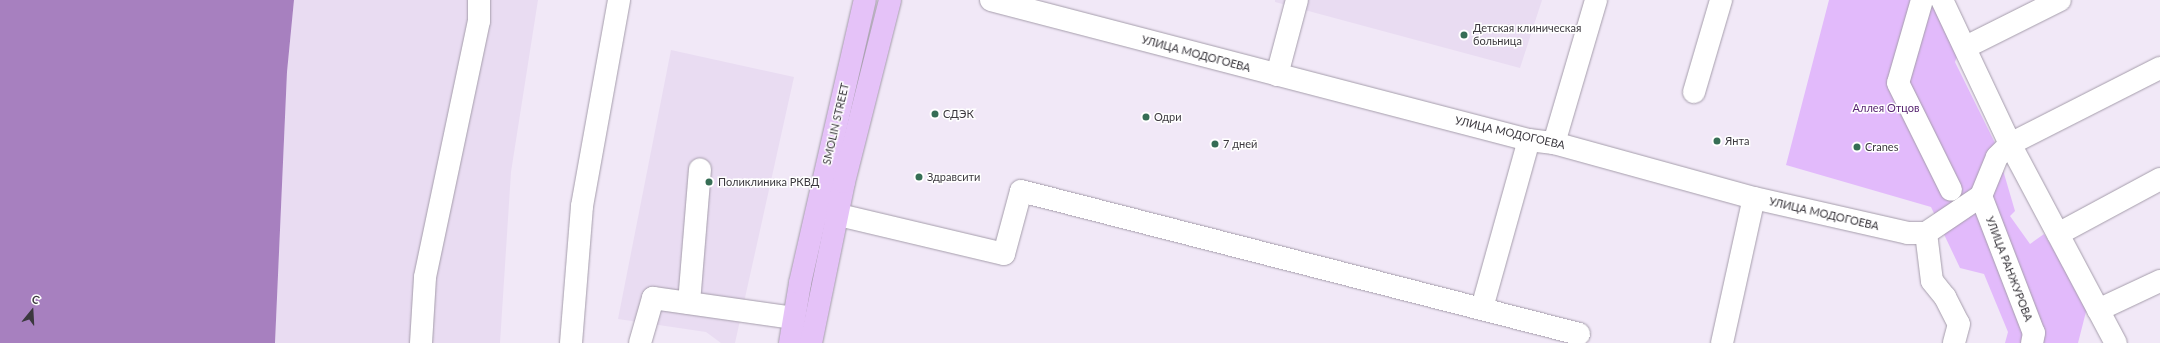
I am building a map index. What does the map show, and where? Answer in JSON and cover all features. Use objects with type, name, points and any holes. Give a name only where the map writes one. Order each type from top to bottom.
[{"type":"main road","name":"SMOLIN STREET","points":[[790,343],[794,318],[827,212],[865,0]]},
{"type":"main road","points":[[811,343],[827,212],[890,0]]},
{"type":"street","points":[[421,343],[425,277],[479,21],[479,0]]},
{"type":"street","points":[[571,343],[582,206],[619,0]]},
{"type":"street","name":"УЛИЦА МОДОГОЕВА","points":[[990,0],[1529,140],[1554,143],[1754,198],[1908,233],[1926,233]]},
{"type":"street","points":[[1277,74],[1297,0]]},
{"type":"street","points":[[1554,143],[1596,0]]},
{"type":"street","points":[[1694,92],[1721,0]]},
{"type":"street","points":[[1922,0],[1898,83],[1951,190]]},
{"type":"street","points":[[1942,0],[1966,47],[2003,150],[2058,234],[2116,343]]},
{"type":"street","points":[[1966,47],[2060,0]]},
{"type":"street","points":[[1954,343],[1959,324],[1945,297],[1932,281],[1926,233],[1981,196],[2003,150],[2160,68]]},
{"type":"street","points":[[1482,308],[1529,140]]},
{"type":"street","points":[[689,303],[700,169]]},
{"type":"street","points":[[2058,234],[2160,179]]},
{"type":"street","points":[[827,212],[1004,254],[1021,191],[1579,334]]},
{"type":"street","name":"УЛИЦА РАНЖУРОВА","points":[[1981,196],[2034,333],[2032,343]]},
{"type":"street","points":[[1722,343],[1754,198]]},
{"type":"street","points":[[2098,310],[2160,281]]},
{"type":"street","points":[[640,343],[653,298],[794,318]]},
{"type":"shaded area","points":[[0,0],[294,0],[287,72],[275,343],[0,343]]},
{"type":"shaded area","points":[[294,0],[538,0],[511,172],[500,343],[275,343],[287,72]]},
{"type":"shaded area","name":"Детская клиническая больница","points":[[1275,0],[1542,0],[1520,68],[1275,2]]},
{"type":"shaded area","name":"Поликлиника РКВД","points":[[671,50],[794,77],[735,343],[721,343],[706,332],[618,319]]},
{"type":"green space","name":"Аллея Отцов","points":[[1829,0],[1942,0],[1963,41],[1955,62],[1995,143],[2015,211],[2010,216],[2030,244],[2044,234],[2053,248],[2059,244],[2089,300],[2078,343],[2005,343],[2008,332],[1984,274],[1960,268],[1931,207],[1786,165]]},
{"type":"place","name":"Детская клиническая больница","points":[[1464,35]]},
{"type":"place","name":"СДЭК","points":[[935,114]]},
{"type":"place","name":"Одри","points":[[1146,117]]},
{"type":"place","name":"Янта","points":[[1717,141]]},
{"type":"place","name":"7 дней","points":[[1215,144]]},
{"type":"place","name":"Cranes","points":[[1857,147]]},
{"type":"place","name":"Здравсити","points":[[919,177]]},
{"type":"place","name":"Поликлиника РКВД","points":[[709,182]]}]
